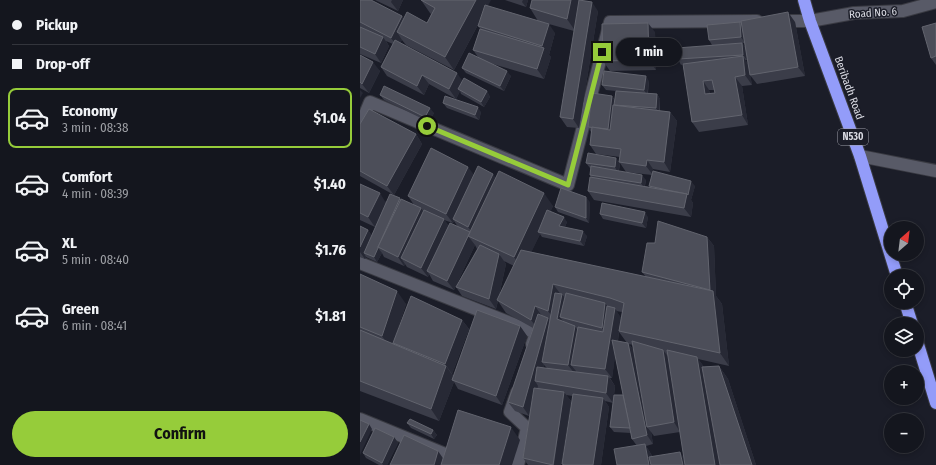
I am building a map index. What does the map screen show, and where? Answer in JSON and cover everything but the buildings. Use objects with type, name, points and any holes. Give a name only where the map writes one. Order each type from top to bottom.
[{"type":"highway","name":"Beribadh Road","points":[[804,0],[810,21],[860,156],[895,269]]},
{"type":"highway","points":[[922,357],[936,403]]},
{"type":"street","name":"Road No. 6","points":[[360,126],[370,102],[568,185],[610,22],[810,21],[854,13],[903,10],[936,2]]},
{"type":"street","points":[[860,156],[936,171]]},
{"type":"street","points":[[360,263],[536,333],[529,354]]},
{"type":"street","points":[[518,465],[527,428],[510,412],[520,383]]},
{"type":"street","points":[[360,419],[455,458],[453,465]]},
{"type":"route","points":[[427,126],[568,185],[602,52]]}]
